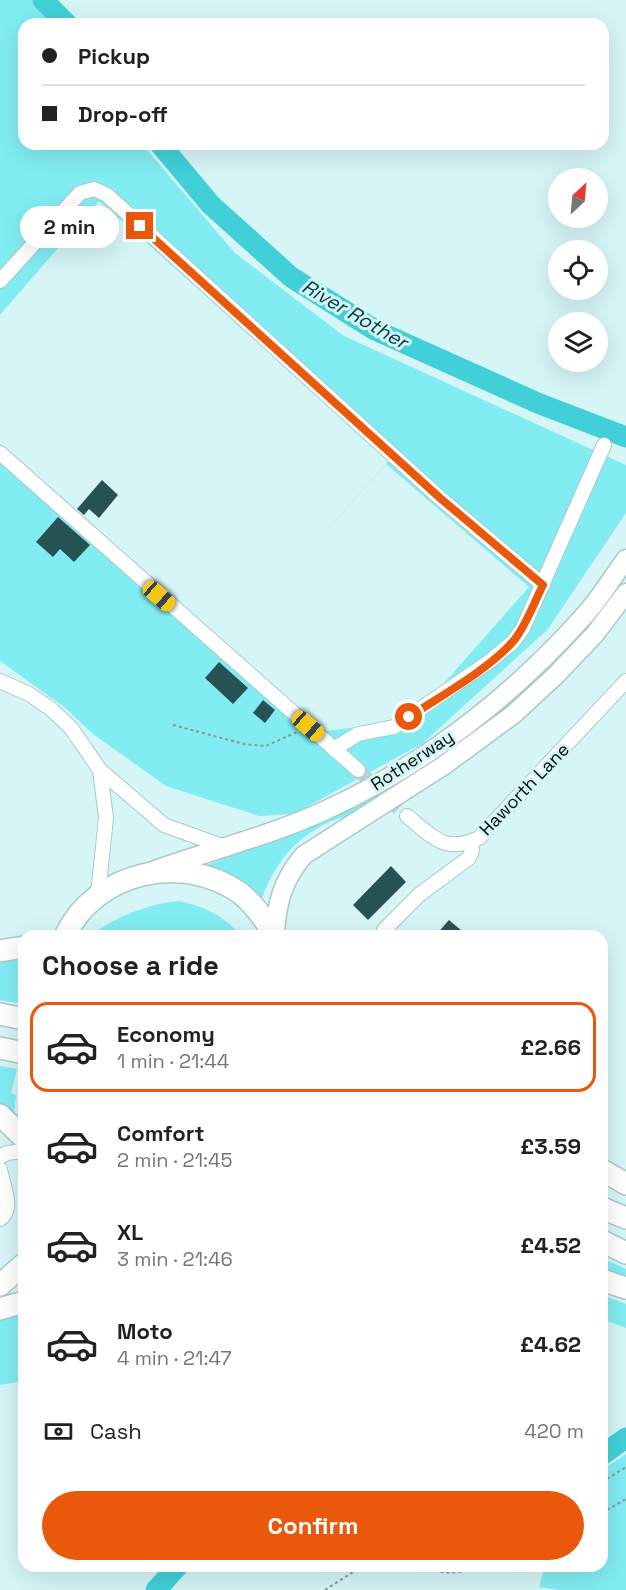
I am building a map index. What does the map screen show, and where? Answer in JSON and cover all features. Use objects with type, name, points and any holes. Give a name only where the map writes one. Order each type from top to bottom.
[{"type":"highway","points":[[69,928],[98,894],[121,880],[142,875],[187,873],[213,879],[246,899],[270,930]]},
{"type":"highway","points":[[0,951],[18,947]]},
{"type":"highway","points":[[0,1014],[18,1018]]},
{"type":"highway","points":[[0,1048],[18,1052]]},
{"type":"highway","points":[[0,1115],[18,1132]]},
{"type":"highway","points":[[608,1174],[626,1184]]},
{"type":"highway","points":[[608,1210],[626,1218]]},
{"type":"highway","points":[[608,1244],[626,1253]]},
{"type":"highway","points":[[0,1285],[18,1269]]},
{"type":"highway","points":[[608,1282],[626,1288]]},
{"type":"highway","points":[[0,1309],[18,1304]]},
{"type":"main road","name":"Rotherway","points":[[142,875],[222,846],[277,830],[364,791],[410,764],[482,714],[538,663],[584,616],[626,559]]},
{"type":"main road","name":"Rotherway","points":[[275,930],[276,914],[283,886],[290,872],[304,855],[314,846],[453,759],[514,714],[595,634],[626,593]]},
{"type":"lane","points":[[0,281],[80,193],[93,189],[106,195],[440,498],[543,585]]},
{"type":"lane","points":[[334,749],[358,734],[394,727],[490,662],[513,642],[523,628],[543,585],[604,445]]},
{"type":"lane","points":[[0,453],[358,770]]},
{"type":"lane","points":[[0,681],[29,694],[51,709],[71,728],[100,770],[164,825],[222,846]]},
{"type":"lane","name":"Haworth Lane","points":[[407,816],[448,846],[471,842],[488,830],[626,681]]},
{"type":"lane","points":[[98,894],[106,818],[100,770]]},
{"type":"lane","points":[[384,930],[420,894],[469,858],[472,851],[471,842]]},
{"type":"lane","points":[[0,1157],[7,1153],[18,1152]]},
{"type":"lane","points":[[0,1169],[8,1208],[6,1216],[0,1220]]},
{"type":"path","points":[[173,725],[244,744],[266,746],[308,726]]},
{"type":"path","points":[[608,1478],[626,1467]]},
{"type":"path","points":[[608,1510],[626,1499]]},
{"type":"path","points":[[325,1590],[353,1572]]},
{"type":"path","points":[[437,1572],[447,1575],[464,1572]]},
{"type":"shaded area","points":[[0,0],[47,0],[56,18],[18,18],[18,150],[147,150],[235,253],[344,336],[626,465],[626,513],[548,629],[423,743],[294,814],[259,816],[166,786],[93,734],[64,707],[0,661],[0,444],[226,644],[391,458],[99,201],[0,315]],"holes":[[[386,464],[529,587],[430,699],[393,723],[325,731],[226,644]]]},
{"type":"shaded area","points":[[405,780],[365,809],[329,822],[304,837],[278,866],[260,904],[198,868],[308,827]]},
{"type":"shaded area","points":[[179,901],[198,906],[213,913],[235,930],[99,930],[132,912]]},
{"type":"shaded area","points":[[18,957],[18,1003],[0,1000],[0,960]]},
{"type":"shaded area","points":[[0,1066],[17,1069],[11,1093],[16,1095],[13,1118],[0,1104]]},
{"type":"shaded area","points":[[608,1261],[626,1269],[626,1281],[608,1274]]},
{"type":"shaded area","points":[[608,1297],[626,1304],[626,1328],[608,1321]]},
{"type":"shaded area","points":[[18,1310],[18,1382],[0,1385],[0,1315]]},
{"type":"shaded area","points":[[626,1454],[626,1590],[559,1590],[539,1587],[543,1572],[608,1572],[608,1466]]},
{"type":"building","points":[[102,480],[118,495],[99,518],[89,509],[84,515],[77,509]]},
{"type":"building","points":[[58,517],[90,545],[74,562],[60,549],[53,557],[36,542]]},
{"type":"building","points":[[219,662],[248,688],[233,704],[205,678]]},
{"type":"building","points":[[263,700],[275,710],[265,723],[253,713]]},
{"type":"building","points":[[391,866],[406,882],[368,920],[353,905]]},
{"type":"building","points":[[449,920],[461,930],[440,930]]},
{"type":"waterway","name":"River Rother","points":[[43,0],[61,18]]},
{"type":"waterway","name":"River Rother","points":[[165,150],[211,205],[291,277],[375,330],[540,404],[626,437]]},
{"type":"waterway","name":"River Rother","points":[[608,1451],[626,1438]]},
{"type":"waterway","name":"River Rother","points":[[156,1590],[172,1572]]},
{"type":"tunnel","points":[[358,770],[407,816]]},
{"type":"route","points":[[140,226],[440,498],[543,585],[523,628],[513,642],[490,662],[409,717]]}]
